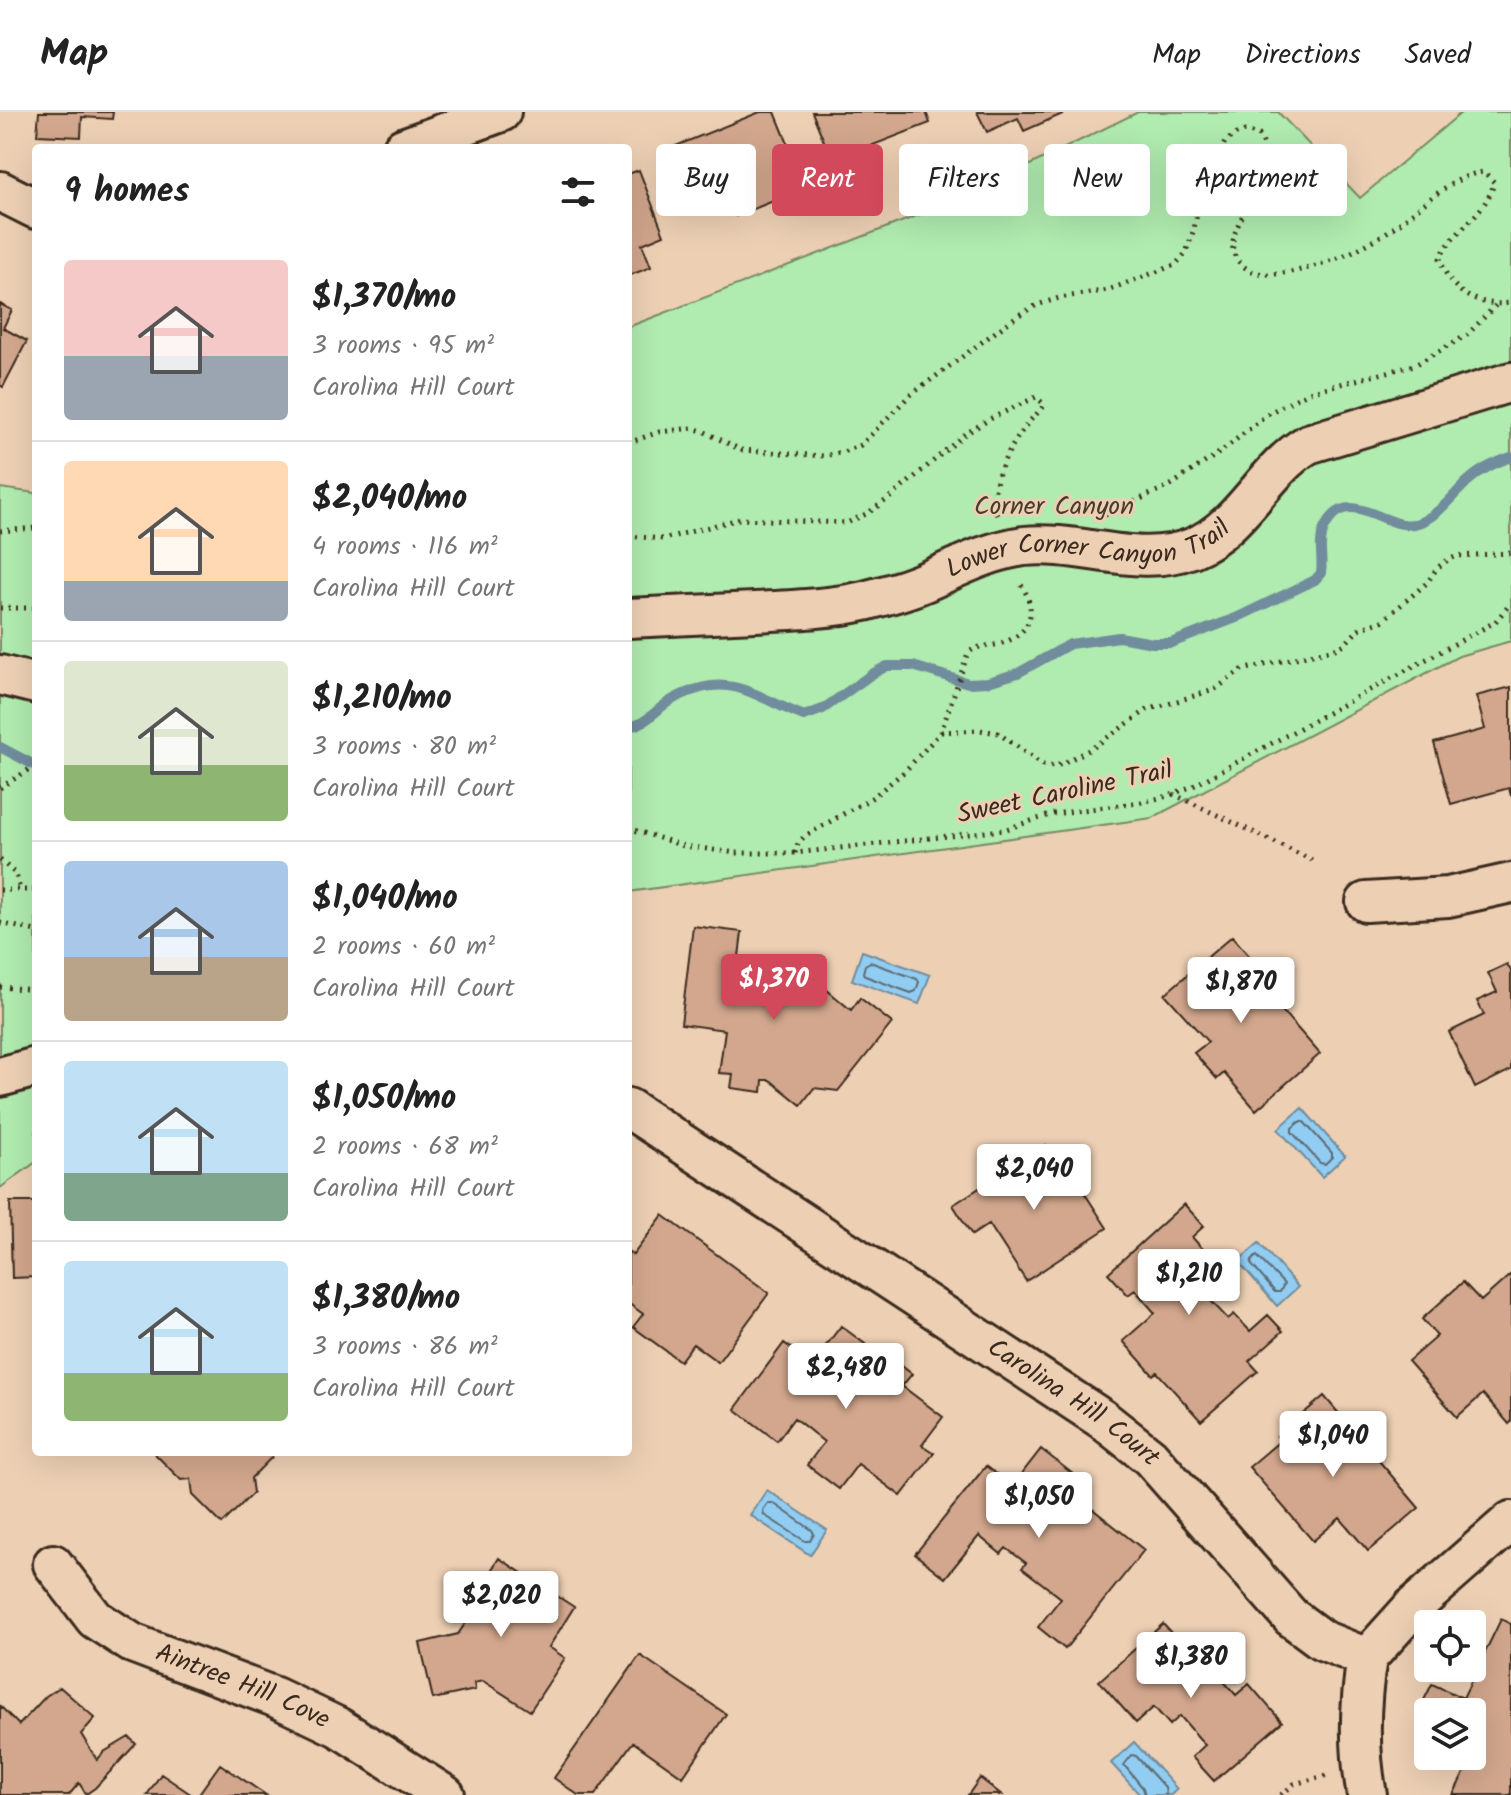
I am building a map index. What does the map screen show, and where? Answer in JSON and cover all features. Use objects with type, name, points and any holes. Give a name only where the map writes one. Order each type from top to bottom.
[{"type":"street","points":[[414,144],[501,112]]},
{"type":"street","points":[[0,191],[32,207]]},
{"type":"street","name":"Lower Corner Canyon Trail","points":[[632,618],[811,609],[859,602],[896,592],[993,553],[1016,547],[1070,547],[1158,556],[1194,547],[1231,522],[1284,461],[1308,444],[1511,382]]},
{"type":"street","points":[[0,675],[32,683]]},
{"type":"street","points":[[1366,902],[1448,897],[1511,883]]},
{"type":"street","points":[[0,1077],[32,1068]]},
{"type":"street","name":"Carolina Hill Court","points":[[632,1111],[1102,1419],[1150,1457],[1291,1617],[1322,1640],[1367,1658]]},
{"type":"street","points":[[1352,1784],[1360,1763],[1360,1703],[1367,1658],[1413,1607],[1511,1521]]},
{"type":"street","name":"Aintree Hill Cove","points":[[53,1564],[95,1619],[132,1643],[275,1697],[338,1727],[445,1795]]},
{"type":"path","points":[[632,442],[659,432],[692,428],[741,450],[823,456],[861,445],[908,397],[1017,316],[1037,305],[1108,290],[1175,265],[1186,253],[1202,187],[1214,162],[1225,142],[1245,131],[1259,135],[1267,155],[1265,170],[1247,206],[1233,248],[1246,268],[1272,275],[1324,263],[1369,243],[1459,180],[1484,172],[1494,182],[1488,199],[1445,248],[1440,259],[1445,274],[1465,296],[1496,305],[1511,303]]},
{"type":"path","points":[[632,536],[663,539],[739,519],[847,523],[891,497],[965,434],[1036,397],[1044,404],[1023,431],[994,489],[995,509],[1016,547],[1019,581],[1031,600],[1028,621],[1020,632],[1005,642],[977,646],[964,658],[941,732],[905,771],[856,808],[805,836],[798,843],[795,853]]},
{"type":"path","points":[[0,531],[32,528]]},
{"type":"path","points":[[941,732],[965,729],[998,733],[1043,765],[1057,766],[1091,749],[1147,710],[1214,690],[1242,670],[1335,649],[1345,644],[1359,629],[1382,621],[1427,583],[1437,568],[1448,560],[1457,556],[1511,553]]},
{"type":"path","name":"Sweet Caroline Trail","points":[[632,829],[684,846],[736,853],[795,853],[1003,830],[1053,814],[1142,802],[1195,785],[1495,622],[1511,603]]},
{"type":"path","points":[[0,608],[32,608]]},
{"type":"path","points":[[0,788],[32,768]]},
{"type":"path","points":[[1172,794],[1312,860]]},
{"type":"path","points":[[0,860],[16,874],[20,890]]},
{"type":"path","points":[[0,890],[32,890]]},
{"type":"path","points":[[0,923],[32,930]]},
{"type":"path","points":[[0,987],[32,990]]},
{"type":"path","points":[[1281,1795],[1294,1784],[1352,1784]]},
{"type":"green space","name":"Corner Canyon","points":[[1138,112],[1278,112],[1309,144],[1166,144],[1166,216],[1347,216],[1347,184],[1360,198],[1462,112],[1511,112],[1511,641],[1459,656],[1152,818],[632,891],[632,325],[916,216],[1028,216],[1028,166],[1044,158],[1044,216],[1150,216],[1150,144],[1073,144]]},
{"type":"green space","points":[[0,488],[32,492],[32,1165],[0,1188]]},
{"type":"water","points":[[862,951],[930,975],[919,1004],[852,980]]},
{"type":"water","points":[[1302,1108],[1345,1156],[1322,1177],[1278,1129]]},
{"type":"water","points":[[1259,1243],[1298,1287],[1277,1306],[1238,1261]]},
{"type":"water","points":[[767,1490],[827,1530],[810,1555],[750,1515]]},
{"type":"water","points":[[1134,1742],[1177,1789],[1171,1795],[1140,1795],[1111,1763]]},
{"type":"building","points":[[39,112],[113,112],[112,119],[82,117],[81,137],[37,135]]},
{"type":"building","points":[[760,112],[775,112],[788,144],[772,144],[772,202],[756,208],[756,144],[680,144]]},
{"type":"building","points":[[812,112],[926,112],[930,123],[876,144],[825,144]]},
{"type":"building","points":[[977,112],[1067,112],[1024,131],[1018,118],[987,132]]},
{"type":"building","points":[[639,170],[664,235],[642,244],[651,267],[632,274],[632,173]]},
{"type":"building","points":[[0,304],[12,310],[3,328],[27,341],[3,387],[0,385]]},
{"type":"building","points":[[1511,687],[1511,796],[1509,788],[1451,804],[1434,743],[1485,729],[1476,696]]},
{"type":"building","points":[[693,926],[742,932],[738,965],[784,971],[783,997],[808,1000],[821,985],[851,1010],[860,998],[892,1023],[838,1091],[814,1088],[801,1105],[770,1080],[763,1080],[762,1092],[731,1088],[733,1074],[719,1073],[725,1030],[681,1024]]},
{"type":"building","points":[[1232,936],[1264,973],[1256,981],[1320,1054],[1256,1110],[1224,1073],[1217,1079],[1194,1053],[1208,1042],[1165,994]]},
{"type":"building","points":[[1507,964],[1511,971],[1511,1070],[1475,1088],[1449,1032],[1484,1015],[1477,1001],[1497,992],[1488,973]]},
{"type":"building","points":[[1046,1145],[1064,1172],[1069,1169],[1107,1228],[1026,1281],[989,1224],[972,1235],[953,1205]]},
{"type":"building","points":[[10,1202],[32,1202],[32,1277],[12,1278]]},
{"type":"building","points":[[1184,1204],[1204,1226],[1192,1237],[1233,1283],[1212,1302],[1228,1319],[1234,1314],[1250,1331],[1268,1315],[1283,1331],[1249,1361],[1258,1371],[1201,1421],[1157,1372],[1153,1375],[1123,1341],[1155,1313],[1135,1290],[1128,1295],[1108,1273]]},
{"type":"building","points":[[663,1215],[769,1293],[718,1362],[693,1344],[680,1361],[633,1327],[643,1314],[632,1306],[633,1255]]},
{"type":"building","points":[[1511,1274],[1511,1422],[1509,1424],[1483,1394],[1457,1417],[1408,1361],[1437,1336],[1422,1319],[1463,1282],[1481,1301]]},
{"type":"building","points":[[841,1326],[884,1358],[886,1354],[912,1374],[902,1386],[943,1417],[922,1445],[934,1453],[901,1496],[858,1464],[839,1489],[807,1465],[824,1442],[794,1418],[777,1441],[735,1409],[784,1343],[812,1364]]},
{"type":"building","points":[[1324,1396],[1419,1508],[1368,1551],[1340,1518],[1313,1541],[1249,1467],[1281,1440],[1277,1436]]},
{"type":"building","points":[[1041,1449],[1074,1475],[1065,1487],[1144,1550],[1065,1649],[1038,1627],[1061,1598],[1022,1568],[1026,1563],[1006,1548],[1001,1554],[979,1536],[945,1578],[915,1554],[986,1466],[1012,1486]]},
{"type":"building","points":[[157,1456],[272,1456],[251,1478],[253,1493],[222,1524],[193,1495],[191,1479],[181,1480]]},
{"type":"building","points":[[499,1558],[574,1607],[549,1647],[565,1658],[530,1711],[483,1681],[474,1683],[475,1690],[433,1699],[420,1643],[458,1634],[471,1615],[459,1607],[466,1596],[462,1593],[472,1578],[482,1585]]},
{"type":"building","points":[[1501,1619],[1511,1624],[1511,1795],[1453,1795],[1463,1770],[1486,1770],[1486,1698],[1463,1698],[1471,1682],[1486,1682],[1486,1650]]},
{"type":"building","points":[[1163,1624],[1198,1663],[1203,1658],[1236,1695],[1249,1684],[1282,1722],[1214,1781],[1192,1757],[1205,1745],[1180,1716],[1170,1725],[1154,1707],[1136,1723],[1099,1681]]},
{"type":"building","points":[[640,1655],[726,1714],[683,1777],[633,1742],[595,1795],[578,1795],[554,1778]]},
{"type":"building","points":[[1432,1684],[1463,1698],[1425,1698]]},
{"type":"building","points":[[60,1687],[95,1718],[81,1734],[97,1760],[104,1752],[129,1737],[136,1744],[86,1794],[79,1783],[69,1795],[0,1795],[0,1706],[19,1725],[46,1696]]},
{"type":"building","points":[[220,1764],[266,1795],[198,1795]]},
{"type":"building","points":[[161,1774],[192,1795],[147,1795]]},
{"type":"building","points":[[980,1778],[1002,1795],[968,1795]]},
{"type":"waterway","points":[[632,726],[670,701],[708,686],[739,688],[804,716],[823,709],[887,666],[913,666],[968,683],[988,682],[1018,673],[1070,644],[1119,637],[1171,643],[1236,618],[1315,580],[1321,573],[1323,530],[1334,515],[1344,509],[1354,508],[1399,523],[1421,522],[1441,509],[1478,473],[1511,457]]},
{"type":"waterway","points":[[0,747],[32,764]]}]
